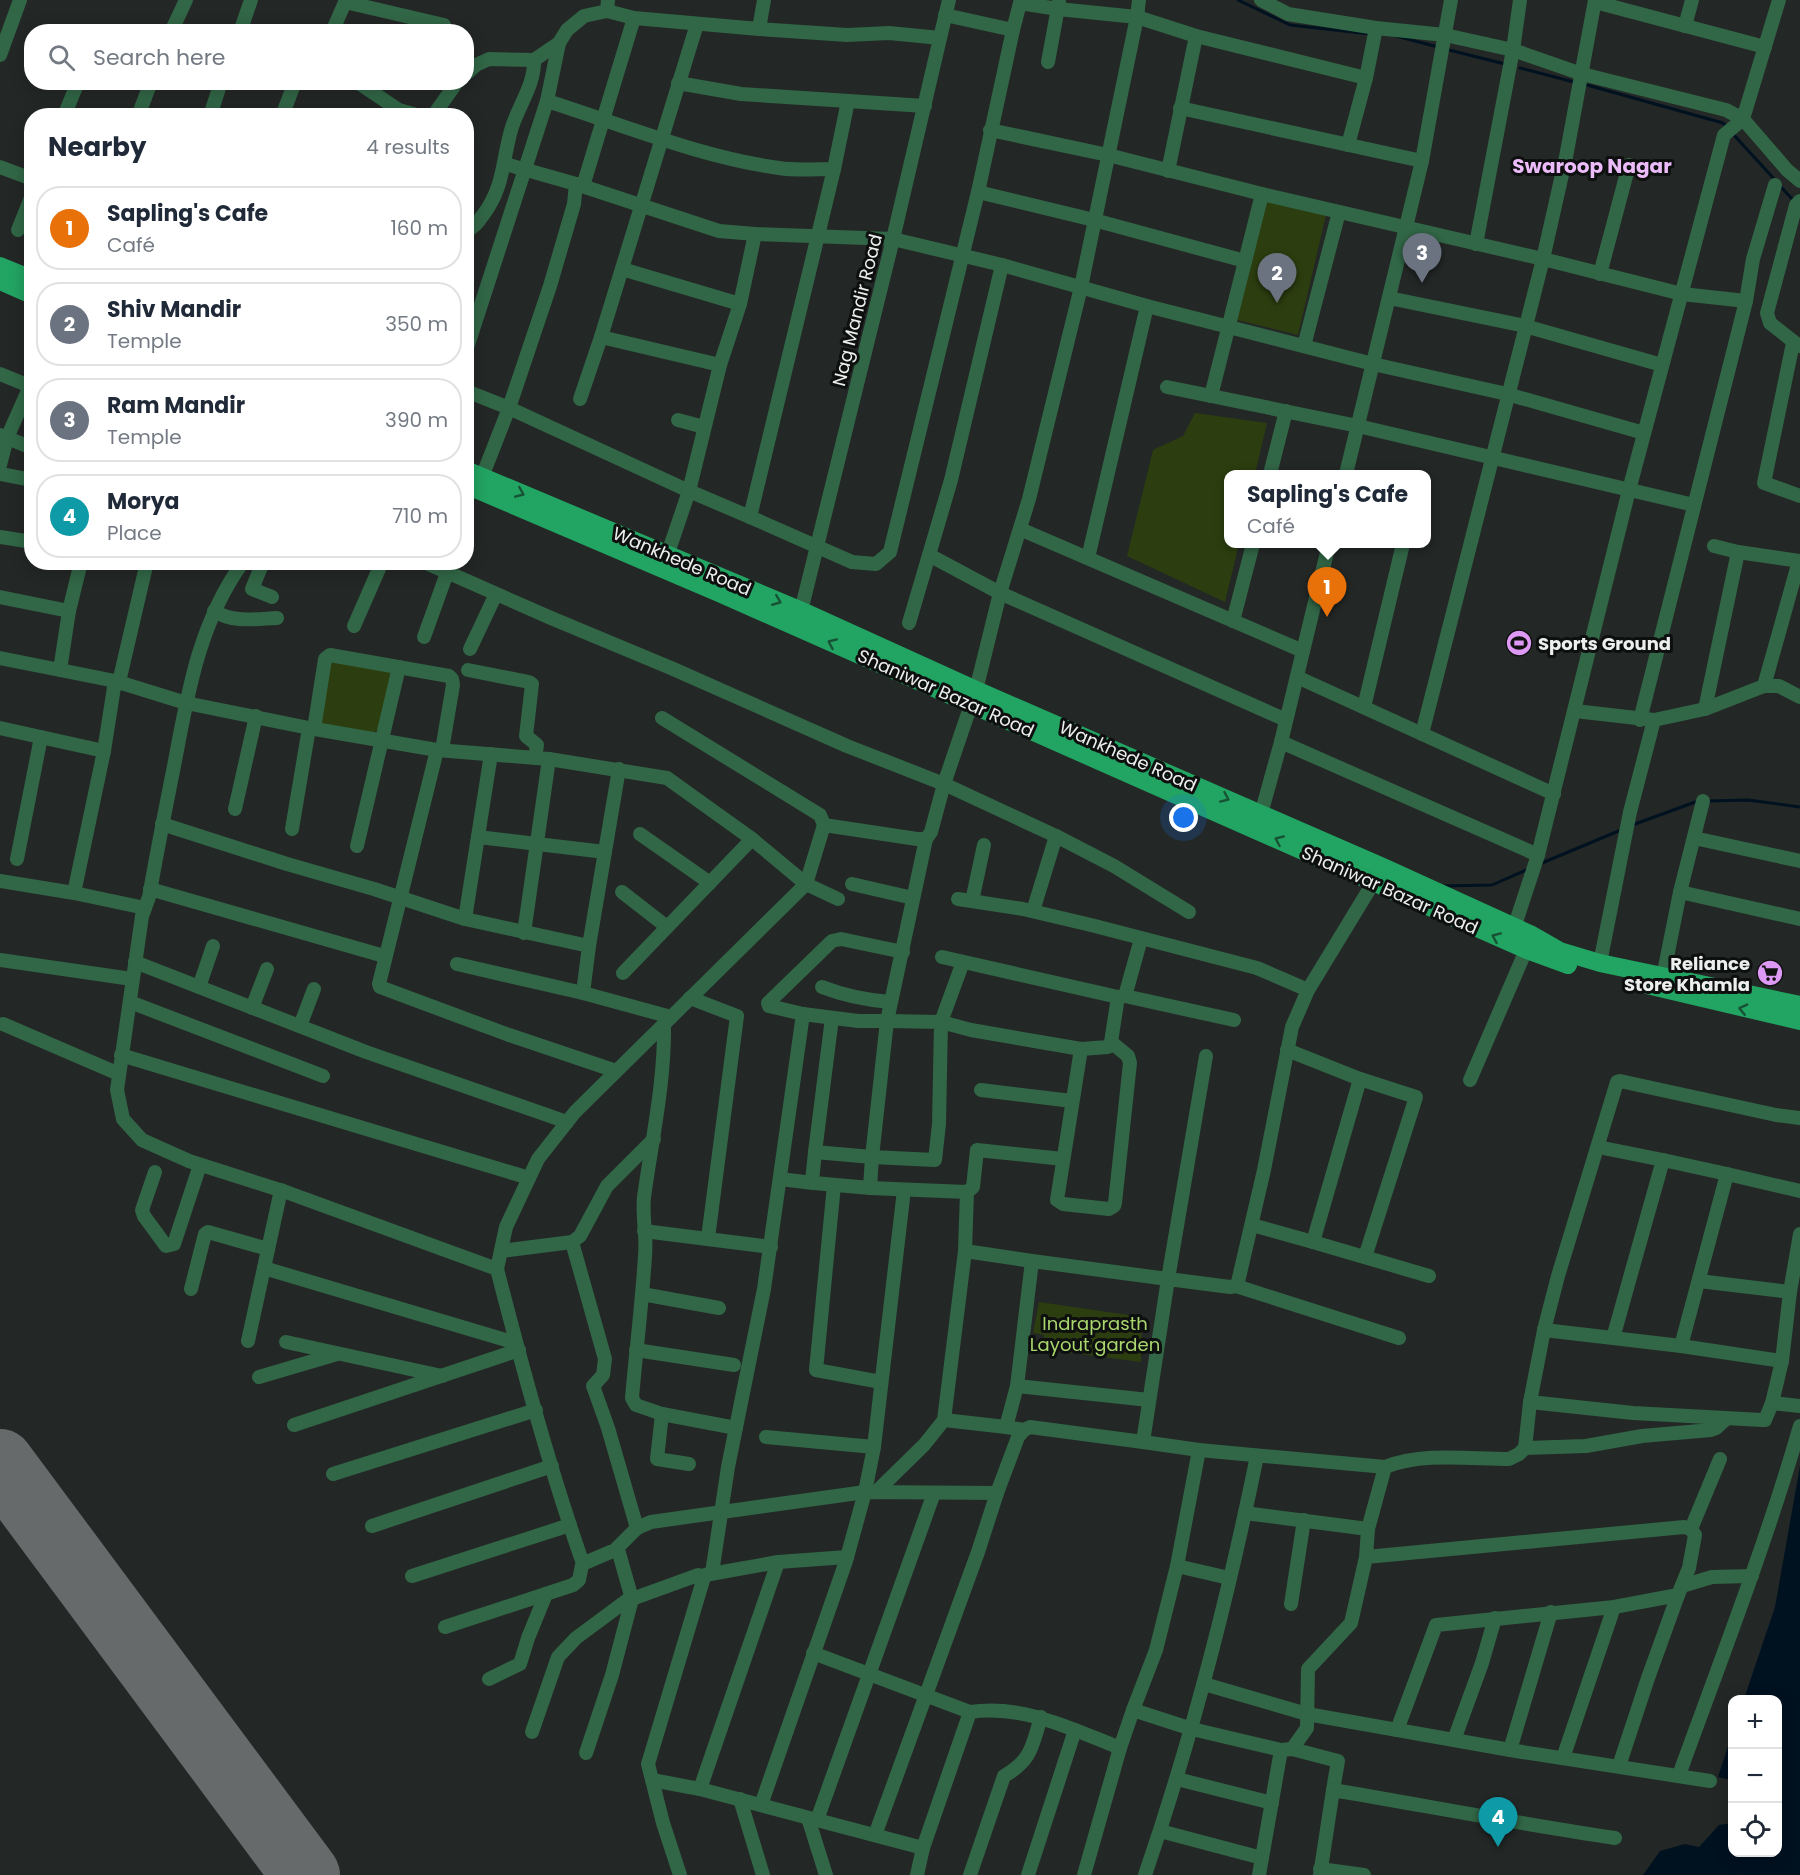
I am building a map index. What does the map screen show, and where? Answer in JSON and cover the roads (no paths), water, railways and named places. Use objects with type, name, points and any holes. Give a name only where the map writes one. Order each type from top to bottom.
[{"type":"main road","points":[[0,266],[24,276]]},
{"type":"main road","points":[[0,281],[24,292]]},
{"type":"main road","points":[[474,478],[799,619]]},
{"type":"main road","name":"Wankhede Road","points":[[474,478],[667,556],[799,619],[973,697],[1261,814],[1378,875],[1514,928],[1529,943],[1600,963],[1800,1005]]},
{"type":"main road","name":"Shaniwar Bazar Road","points":[[973,697],[1378,875],[1529,943],[1577,968],[1800,1021]]},
{"type":"street","points":[[0,55],[20,0]]},
{"type":"street","points":[[175,24],[186,0]]},
{"type":"street","points":[[243,24],[251,0]]},
{"type":"street","points":[[759,29],[764,0]]},
{"type":"street","name":"Nag Mandir Road","points":[[799,619],[893,239],[949,0]]},
{"type":"street","points":[[870,1188],[886,1022],[926,839],[931,832],[944,784],[973,697],[1000,593],[1029,499],[1081,287],[1139,0]]},
{"type":"street","points":[[1261,0],[1288,14],[1376,28],[1445,35],[1513,50],[1582,74],[1726,110],[1800,181]]},
{"type":"street","points":[[1351,470],[1358,426],[1422,161],[1451,0]]},
{"type":"street","points":[[1476,244],[1513,50],[1520,0]]},
{"type":"street","points":[[1685,26],[1692,0]]},
{"type":"street","points":[[1514,928],[1538,855],[1629,490],[1724,135],[1739,122],[1779,0]]},
{"type":"street","points":[[335,24],[345,1],[440,24]]},
{"type":"street","points":[[474,394],[509,408],[689,492],[852,562],[876,564],[890,552],[963,256],[1021,1],[1058,4],[1137,17],[1196,36],[1366,78]]},
{"type":"street","points":[[1422,734],[1543,259],[1566,157],[1595,1],[1765,47]]},
{"type":"street","points":[[1048,62],[1058,4]]},
{"type":"street","points":[[474,327],[547,102],[559,44],[567,30],[584,16],[608,5],[634,18],[847,35],[889,33],[940,38]]},
{"type":"street","points":[[945,15],[1013,30]]},
{"type":"street","points":[[474,473],[509,408],[580,185],[604,119],[634,18]]},
{"type":"street","points":[[580,399],[601,338],[697,24]]},
{"type":"street","points":[[1348,145],[1366,78],[1376,28]]},
{"type":"street","points":[[1168,171],[1196,36]]},
{"type":"street","points":[[474,67],[489,59],[534,60],[559,44]]},
{"type":"street","points":[[474,225],[491,205],[501,182],[512,128],[532,75],[534,60]]},
{"type":"street","points":[[678,83],[741,94],[925,106]]},
{"type":"street","points":[[67,108],[75,90]]},
{"type":"street","points":[[141,108],[148,90]]},
{"type":"street","points":[[214,108],[219,90]]},
{"type":"street","points":[[285,108],[293,90]]},
{"type":"street","points":[[367,90],[388,108]]},
{"type":"street","points":[[439,108],[451,90]]},
{"type":"street","points":[[750,517],[818,237],[848,101]]},
{"type":"street","points":[[547,102],[661,139],[743,162],[782,169],[834,169]]},
{"type":"street","points":[[1180,108],[1422,161]]},
{"type":"street","points":[[990,130],[1107,155],[1682,294],[1746,301]]},
{"type":"street","points":[[505,164],[580,185],[719,231],[893,239],[1002,265],[1147,306],[1373,364],[1507,394],[1644,433]]},
{"type":"street","points":[[1599,274],[1629,165]]},
{"type":"street","points":[[0,167],[24,176]]},
{"type":"street","points":[[1600,963],[1647,720],[1694,505],[1746,301],[1753,259],[1775,185]]},
{"type":"street","points":[[978,192],[1094,220],[1245,261]]},
{"type":"street","points":[[1211,396],[1262,194]]},
{"type":"street","points":[[1798,203],[1768,303],[1767,313],[1770,323],[1796,345],[1764,483],[1800,496]]},
{"type":"street","points":[[1304,346],[1338,212]]},
{"type":"street","points":[[18,230],[24,215]]},
{"type":"street","points":[[667,556],[689,492],[720,364],[740,303],[754,234]]},
{"type":"street","points":[[909,623],[951,480],[1002,265]]},
{"type":"street","points":[[622,269],[740,303]]},
{"type":"street","points":[[1389,298],[1525,326],[1662,364]]},
{"type":"street","points":[[1088,558],[1147,306]]},
{"type":"street","points":[[601,338],[720,364]]},
{"type":"street","points":[[0,374],[24,384]]},
{"type":"street","points":[[1167,387],[1358,426],[1694,505]]},
{"type":"street","points":[[0,465],[3,436],[24,399]]},
{"type":"street","points":[[1271,470],[1286,411]]},
{"type":"street","points":[[678,420],[704,427]]},
{"type":"street","points":[[3,436],[24,445]]},
{"type":"street","points":[[0,474],[24,478]]},
{"type":"street","points":[[1020,529],[1303,651]]},
{"type":"street","points":[[0,537],[24,541]]},
{"type":"street","points":[[1714,546],[1799,561],[1764,686]]},
{"type":"street","points":[[1233,621],[1252,548]]},
{"type":"street","points":[[1261,814],[1281,742],[1328,548]]},
{"type":"street","points":[[1364,707],[1402,548]]},
{"type":"street","points":[[1706,709],[1738,552]]},
{"type":"street","points":[[929,555],[1000,593],[1286,720]]},
{"type":"street","points":[[60,670],[69,610],[79,570]]},
{"type":"street","points":[[74,893],[117,682],[145,570]]},
{"type":"street","points":[[237,570],[227,585],[205,634],[186,703],[150,889],[142,916],[132,979],[117,1090],[123,1119],[142,1140],[200,1165],[281,1190],[498,1269]]},
{"type":"street","points":[[260,570],[252,589],[272,597]]},
{"type":"street","points":[[354,626],[378,570]]},
{"type":"street","points":[[441,570],[847,746],[944,784],[1056,836],[1114,866],[1190,912]]},
{"type":"street","points":[[424,637],[447,573]]},
{"type":"street","points":[[470,649],[496,594]]},
{"type":"street","points":[[0,597],[69,610]]},
{"type":"street","points":[[214,611],[223,617],[234,619],[277,618]]},
{"type":"street","points":[[292,829],[327,656],[449,676],[453,685],[439,750],[384,956],[378,981],[380,987],[509,1035],[616,1071]]},
{"type":"street","points":[[0,658],[117,682],[186,703],[312,728],[439,750],[542,758],[666,778],[752,839],[806,884],[838,898]]},
{"type":"street","points":[[357,846],[399,667]]},
{"type":"street","points":[[468,670],[532,684],[526,736],[537,745],[542,758],[538,845],[524,933]]},
{"type":"street","points":[[1297,677],[1554,794]]},
{"type":"street","points":[[1575,711],[1647,720],[1706,709],[1764,686],[1779,687],[1800,697]]},
{"type":"street","points":[[235,809],[256,716]]},
{"type":"street","points":[[445,1627],[577,1582],[583,1560],[552,1466],[498,1269],[506,1227],[529,1178],[538,1159],[567,1122],[806,884],[824,825],[820,815],[662,718]]},
{"type":"street","points":[[0,728],[104,751]]},
{"type":"street","points":[[17,859],[41,737]]},
{"type":"street","points":[[1281,742],[1538,855]]},
{"type":"street","points":[[465,919],[491,754]]},
{"type":"street","points":[[583,993],[588,946],[619,769]]},
{"type":"street","points":[[1663,977],[1680,892],[1703,801]]},
{"type":"street","points":[[162,824],[465,919],[588,946]]},
{"type":"street","points":[[824,825],[896,837],[926,839]]},
{"type":"street","points":[[640,834],[710,883]]},
{"type":"street","points":[[1033,911],[1056,836]]},
{"type":"street","points":[[478,837],[605,852]]},
{"type":"street","points":[[1694,838],[1800,861]]},
{"type":"street","points":[[623,973],[752,839]]},
{"type":"street","points":[[984,845],[965,900],[1033,911],[1257,968],[1308,990]]},
{"type":"street","points":[[1236,1286],[1252,1224],[1292,1027],[1308,990],[1378,875]]},
{"type":"street","points":[[0,881],[145,908]]},
{"type":"street","points":[[852,884],[913,898]]},
{"type":"street","points":[[150,889],[384,956]]},
{"type":"street","points":[[622,892],[666,927]]},
{"type":"street","points":[[1680,892],[1800,919]]},
{"type":"street","points":[[903,952],[841,939],[832,941],[768,1003],[769,1006],[803,1014],[858,1022],[941,1022],[971,1030],[1080,1049],[1108,1047],[1141,939]]},
{"type":"street","points":[[1470,1080],[1529,943]]},
{"type":"street","points":[[199,987],[213,946]]},
{"type":"street","points":[[942,957],[1234,1020]]},
{"type":"street","points":[[0,960],[132,979]]},
{"type":"street","points":[[135,962],[366,1052],[567,1122]]},
{"type":"street","points":[[815,1152],[935,1160],[939,1124],[941,1022],[963,962]]},
{"type":"street","points":[[457,964],[583,993],[668,1020]]},
{"type":"street","points":[[252,1008],[267,969]]},
{"type":"street","points":[[822,987],[863,1000],[890,1002]]},
{"type":"street","points":[[300,1026],[314,989]]},
{"type":"street","points":[[690,998],[736,1016],[708,1238]]},
{"type":"street","points":[[130,1002],[322,1076]]},
{"type":"street","points":[[681,1875],[663,1823],[648,1764],[703,1580],[708,1574],[721,1512],[771,1247],[803,1014]]},
{"type":"street","points":[[813,1183],[832,1018]]},
{"type":"street","points":[[668,1020],[654,1139],[644,1199],[646,1253],[632,1398],[636,1405],[662,1414],[736,1428]]},
{"type":"street","points":[[3,1024],[119,1074]]},
{"type":"street","points":[[1080,1049],[1058,1194],[1059,1202],[1109,1209],[1114,1206],[1130,1063],[1128,1056],[1111,1042]]},
{"type":"street","points":[[1287,1050],[1360,1079],[1416,1097],[1365,1257]]},
{"type":"street","points":[[121,1055],[529,1178]]},
{"type":"street","points":[[1143,1442],[1206,1056]]},
{"type":"street","points":[[1313,1242],[1360,1079]]},
{"type":"street","points":[[875,1835],[978,1552],[997,1493],[1018,1437],[1024,1430],[1030,1427],[1199,1450],[1385,1467],[1397,1462],[1440,1457],[1509,1459],[1525,1448],[1530,1402],[1544,1330],[1558,1275],[1616,1084],[1620,1081],[1776,1115],[1800,1118]]},
{"type":"street","points":[[981,1090],[1072,1101]]},
{"type":"street","points":[[501,1251],[572,1242],[580,1236],[607,1186],[654,1139]]},
{"type":"street","points":[[1598,1147],[1800,1191]]},
{"type":"street","points":[[780,1179],[870,1188],[967,1192],[973,1187],[977,1150],[1063,1159]]},
{"type":"street","points":[[1613,1338],[1663,1160]]},
{"type":"street","points":[[155,1173],[142,1210],[166,1246],[170,1246],[174,1244],[200,1165]]},
{"type":"street","points":[[1681,1346],[1727,1174]]},
{"type":"street","points":[[834,1185],[816,1370],[881,1382]]},
{"type":"street","points":[[248,1341],[281,1190]]},
{"type":"street","points":[[761,1805],[870,1492],[904,1190]]},
{"type":"street","points":[[870,1492],[924,1445],[944,1420],[965,1251],[967,1192]]},
{"type":"street","points":[[1252,1224],[1429,1276]]},
{"type":"street","points":[[644,1231],[771,1247]]},
{"type":"street","points":[[191,1289],[208,1232],[268,1249]]},
{"type":"street","points":[[1530,1402],[1633,1413],[1725,1420],[1765,1420],[1772,1403],[1782,1361],[1800,1234]]},
{"type":"street","points":[[572,1242],[604,1359],[603,1375],[593,1386],[637,1528]]},
{"type":"street","points":[[965,1251],[1236,1286],[1399,1338]]},
{"type":"street","points":[[1006,1427],[1017,1386],[1032,1261]]},
{"type":"street","points":[[264,1268],[518,1347]]},
{"type":"street","points":[[1699,1281],[1790,1292]]},
{"type":"street","points":[[642,1294],[719,1308]]},
{"type":"street","points":[[1544,1330],[1681,1346],[1782,1361]]},
{"type":"street","points":[[1786,1336],[1800,1339]]},
{"type":"street","points":[[286,1342],[442,1376]]},
{"type":"street","points":[[294,1425],[442,1376],[518,1347]]},
{"type":"street","points":[[636,1350],[734,1365]]},
{"type":"street","points":[[259,1377],[339,1354]]},
{"type":"street","points":[[1017,1386],[1149,1400]]},
{"type":"street","points":[[1772,1403],[1800,1406]]},
{"type":"street","points":[[333,1474],[536,1410]]},
{"type":"street","points":[[662,1414],[657,1459],[689,1464]]},
{"type":"street","points":[[944,1420],[1024,1430]]},
{"type":"street","points":[[1525,1448],[1587,1446],[1642,1436],[1694,1432],[1716,1428],[1725,1420]]},
{"type":"street","points":[[1679,1775],[1752,1576],[1783,1486],[1800,1426]]},
{"type":"street","points":[[766,1437],[874,1447]]},
{"type":"street","points":[[1084,1875],[1120,1748],[1156,1650],[1177,1566],[1199,1450]]},
{"type":"street","points":[[1144,1875],[1192,1729],[1221,1619],[1257,1456]]},
{"type":"street","points":[[1619,1766],[1648,1678],[1689,1568],[1695,1535],[1692,1529],[1720,1459]]},
{"type":"street","points":[[372,1526],[552,1466]]},
{"type":"street","points":[[1260,1875],[1272,1803],[1286,1750],[1306,1728],[1308,1669],[1351,1623],[1366,1557],[1368,1529],[1385,1467]]},
{"type":"street","points":[[583,1560],[592,1560],[615,1550],[637,1528],[651,1522],[870,1492],[997,1493]]},
{"type":"street","points":[[826,1875],[813,1819],[870,1674],[934,1493]]},
{"type":"street","points":[[1245,1513],[1368,1529]]},
{"type":"street","points":[[1291,1604],[1304,1520]]},
{"type":"street","points":[[412,1576],[570,1525]]},
{"type":"street","points":[[1366,1557],[1684,1527],[1692,1529]]},
{"type":"street","points":[[586,1753],[612,1675],[631,1599],[619,1553],[615,1550]]},
{"type":"street","points":[[532,1732],[558,1658],[576,1638],[631,1599],[698,1575],[778,1562],[847,1557]]},
{"type":"street","points":[[700,1789],[778,1562]]},
{"type":"street","points":[[1177,1566],[1229,1578]]},
{"type":"street","points":[[1397,1730],[1436,1625],[1614,1607],[1680,1591],[1712,1577],[1752,1576]]},
{"type":"street","points":[[489,1679],[520,1664],[546,1594]]},
{"type":"street","points":[[1563,1758],[1614,1607]]},
{"type":"street","points":[[1510,1750],[1551,1612]]},
{"type":"street","points":[[1454,1740],[1482,1663],[1495,1618]]},
{"type":"street","points":[[813,1653],[970,1712],[992,1709],[1041,1717],[1120,1748]]},
{"type":"street","points":[[1204,1684],[1307,1714],[1510,1750],[1710,1781]]},
{"type":"street","points":[[1133,1710],[1192,1729],[1338,1761],[1320,1872],[1364,1875]]},
{"type":"street","points":[[917,1875],[923,1848],[970,1712]]},
{"type":"street","points":[[970,1875],[1004,1776],[1017,1769],[1028,1758],[1041,1717]]},
{"type":"street","points":[[1028,1875],[1075,1730]]},
{"type":"street","points":[[1177,1779],[1272,1803]]},
{"type":"street","points":[[652,1780],[700,1789],[923,1848]]},
{"type":"street","points":[[1333,1790],[1435,1807],[1488,1819],[1615,1838]]},
{"type":"street","points":[[740,1800],[763,1875]]},
{"type":"street","points":[[1160,1831],[1262,1858]]},
{"type":"water","points":[[1800,1466],[1800,1875],[1643,1875],[1660,1851],[1685,1844],[1699,1847],[1719,1825],[1728,1824],[1728,1857],[1782,1857],[1782,1695],[1745,1695],[1775,1607]]},
{"type":"water","points":[[1728,1746],[1728,1779],[1718,1777]]},
{"type":"waterway","points":[[1238,0],[1290,25],[1371,34]]},
{"type":"waterway","points":[[1396,36],[1438,47]]},
{"type":"waterway","points":[[1449,50],[1505,64]]},
{"type":"waterway","points":[[1520,68],[1574,82]]},
{"type":"waterway","points":[[1587,85],[1723,123],[1728,128]]},
{"type":"waterway","points":[[1732,133],[1776,181]]},
{"type":"waterway","points":[[1780,186],[1794,201]]},
{"type":"waterway","points":[[1708,801],[1748,800],[1800,807]]},
{"type":"waterway","points":[[1635,824],[1698,801]]},
{"type":"waterway","points":[[1542,863],[1621,830]]},
{"type":"waterway","points":[[1443,886],[1492,885],[1526,870]]},
{"type":"place","name":"Ram Mandir","points":[[1422,283]]},
{"type":"place","name":"Shiv Mandir","points":[[1277,303]]},
{"type":"place","name":"Sapling's Cafe","points":[[1327,617]]},
{"type":"place","name":"Sports Ground","points":[[1519,643]]},
{"type":"place","name":"Reliance Store Khamla","points":[[1770,973]]},
{"type":"place","name":"Morya","points":[[1498,1847]]},
{"type":"district","name":"Swaroop Nagar","points":[[1592,166]]},
{"type":"park label","name":"Indraprasth Layout garden","points":[[1095,1333]]}]
